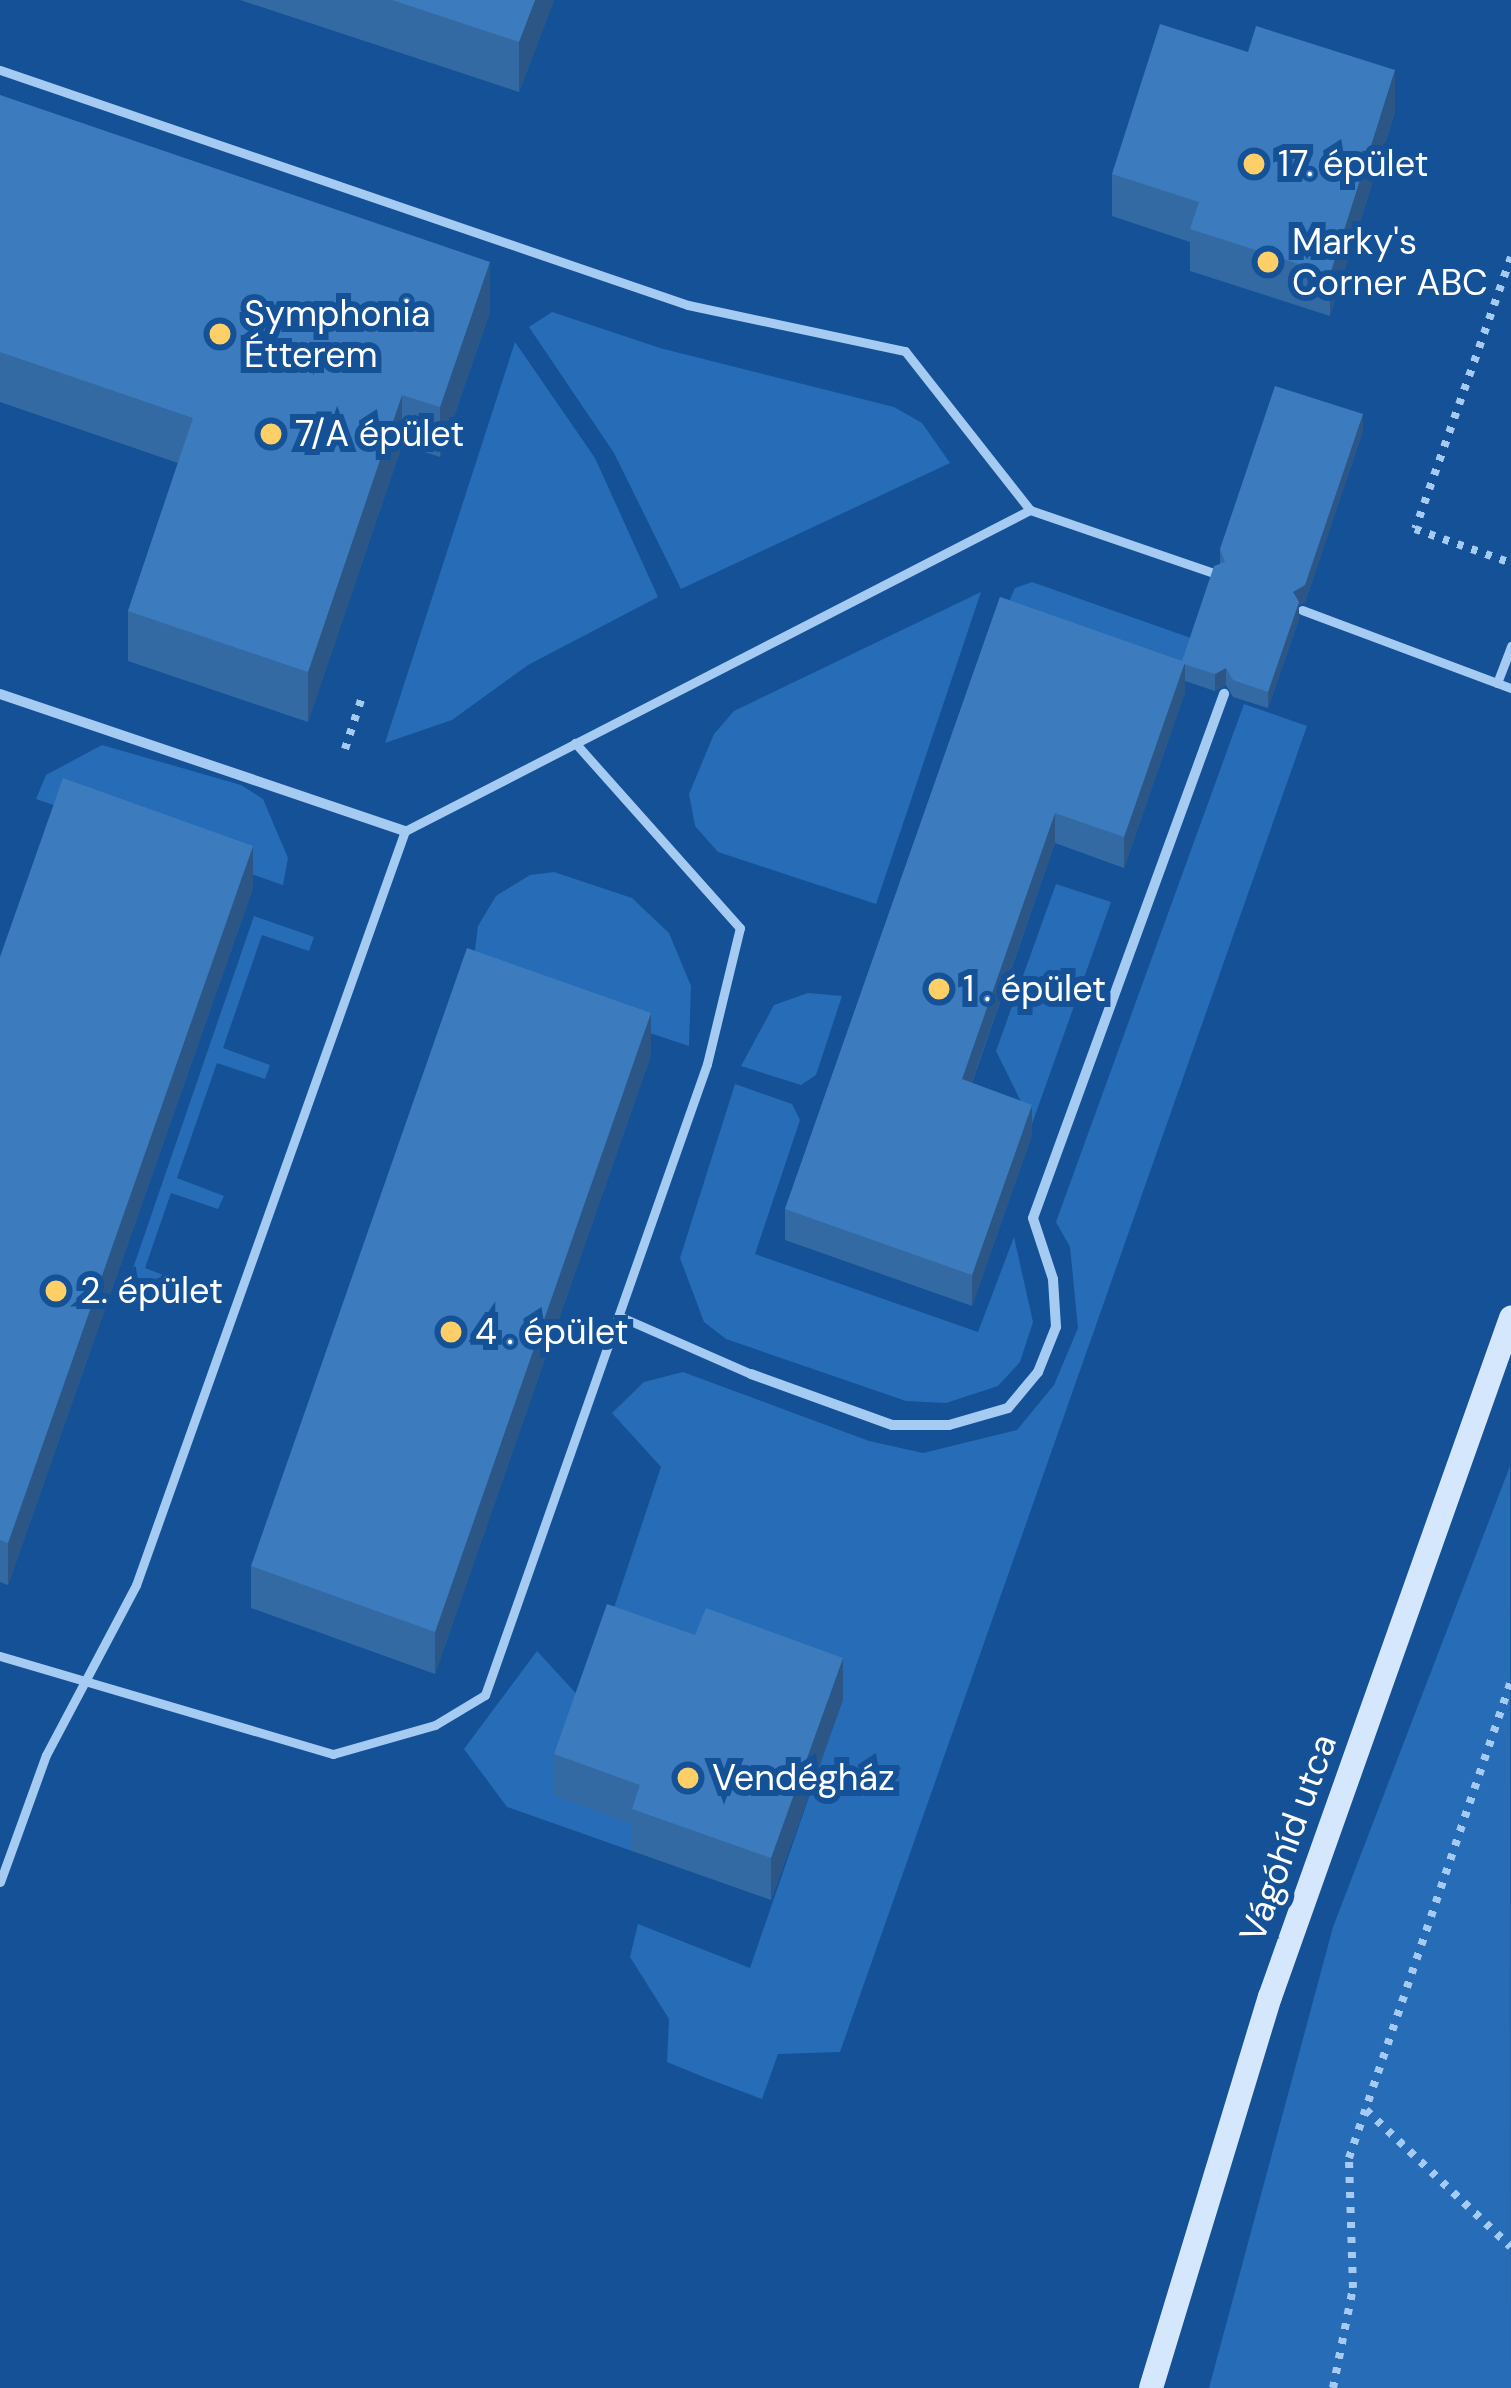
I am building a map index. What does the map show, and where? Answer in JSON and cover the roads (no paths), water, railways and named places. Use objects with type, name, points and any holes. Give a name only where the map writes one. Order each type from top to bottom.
[{"type":"main road","name":"Vágóhíd utca","points":[[1151,2388],[1270,1997],[1511,1318]]},
{"type":"street","points":[[0,694],[404,832]]},
{"type":"street","points":[[751,1374],[911,1425],[949,1424],[1009,1408],[1038,1372],[1056,1327],[1053,1279],[1034,1218],[1224,694]]},
{"type":"lane","points":[[0,70],[688,305],[905,351],[1030,510],[1217,574]]},
{"type":"lane","points":[[0,1882],[46,1755],[136,1585],[404,832],[1030,510]]},
{"type":"lane","points":[[1302,610],[1511,688]]},
{"type":"lane","points":[[1497,683],[1511,646]]},
{"type":"lane","points":[[0,1656],[333,1754],[435,1725],[485,1695],[707,1064],[740,928],[575,743]]},
{"type":"lane","points":[[620,1316],[751,1374]]},
{"type":"place","name":"17. épület","points":[[1254,164]]},
{"type":"place","name":"Marky's Corner ABC","points":[[1268,262]]},
{"type":"place","name":"Symphonia Étterem","points":[[220,334]]},
{"type":"place","name":"7/A épület","points":[[271,434]]},
{"type":"place","name":"1 . épület","points":[[939,989]]},
{"type":"place","name":"2. épület","points":[[56,1291]]},
{"type":"place","name":"4 . épület","points":[[451,1332]]},
{"type":"place","name":"Vendégház","points":[[688,1778]]}]
